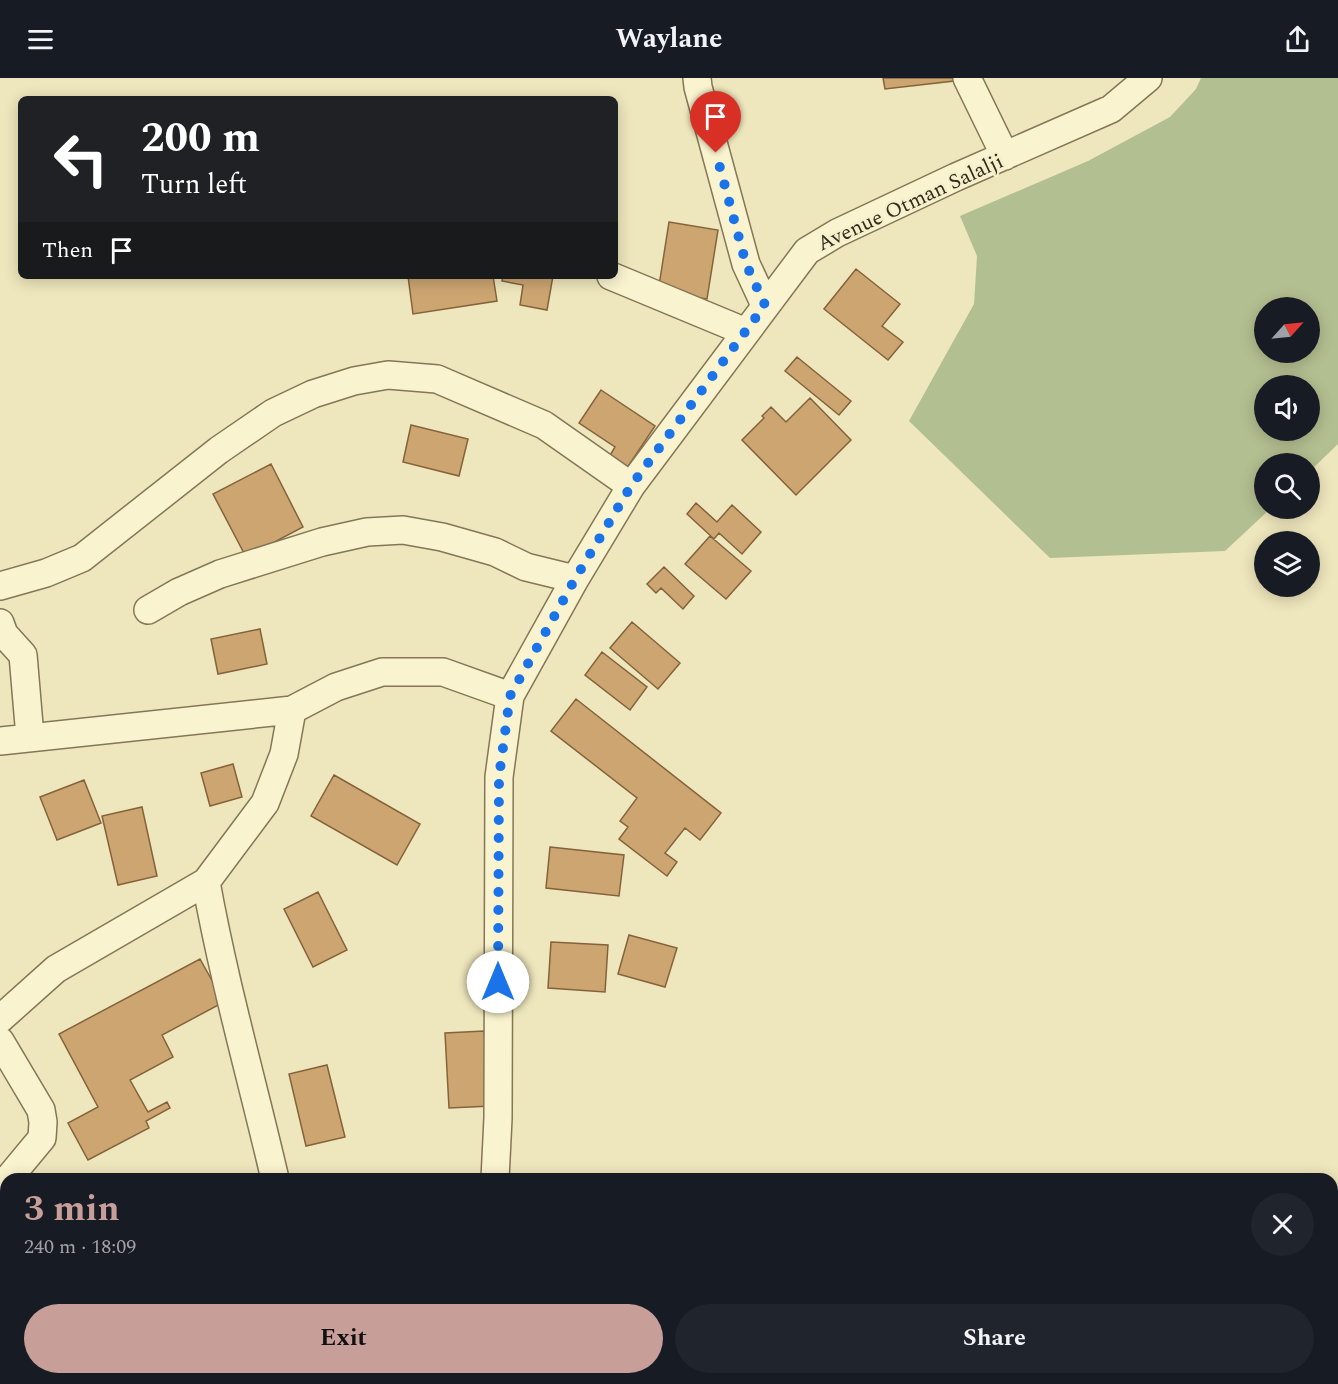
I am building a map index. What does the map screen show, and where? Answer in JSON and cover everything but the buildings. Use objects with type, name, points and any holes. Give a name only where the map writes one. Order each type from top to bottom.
[{"type":"street","points":[[698,78],[698,87],[746,264],[765,305]]},
{"type":"street","points":[[967,78],[1005,156]]},
{"type":"street","name":"Avenue Otman Salalji","points":[[495,1173],[498,1118],[499,777],[510,696],[575,579],[631,486],[807,251],[837,233],[1111,109],[1148,78]]},
{"type":"street","points":[[618,279],[746,332]]},
{"type":"street","points":[[0,586],[46,573],[82,558],[219,450],[273,413],[314,393],[354,381],[388,375],[437,379],[544,425],[631,486]]},
{"type":"street","points":[[148,610],[179,592],[220,574],[322,542],[376,532],[403,530],[442,537],[495,552],[526,567],[575,579]]},
{"type":"street","points":[[0,623],[4,634],[23,655],[30,737]]},
{"type":"street","points":[[0,741],[292,710],[336,687],[382,672],[443,672],[510,696]]},
{"type":"street","points":[[0,1019],[56,969],[206,882],[265,803],[284,754],[292,710]]},
{"type":"street","points":[[206,882],[218,948],[274,1173]]},
{"type":"street","points":[[0,1041],[41,1110],[43,1122],[42,1138],[15,1173]]},
{"type":"green space","points":[[1201,78],[1338,78],[1338,444],[1320,461],[1320,453],[1254,453],[1254,519],[1259,519],[1225,551],[1050,558],[909,421],[974,304],[977,256],[960,216],[1088,161],[1170,117],[1196,89]]},
{"type":"route","points":[[498,982],[499,777],[510,696],[575,579],[631,486],[765,305],[746,264],[716,153]]}]
